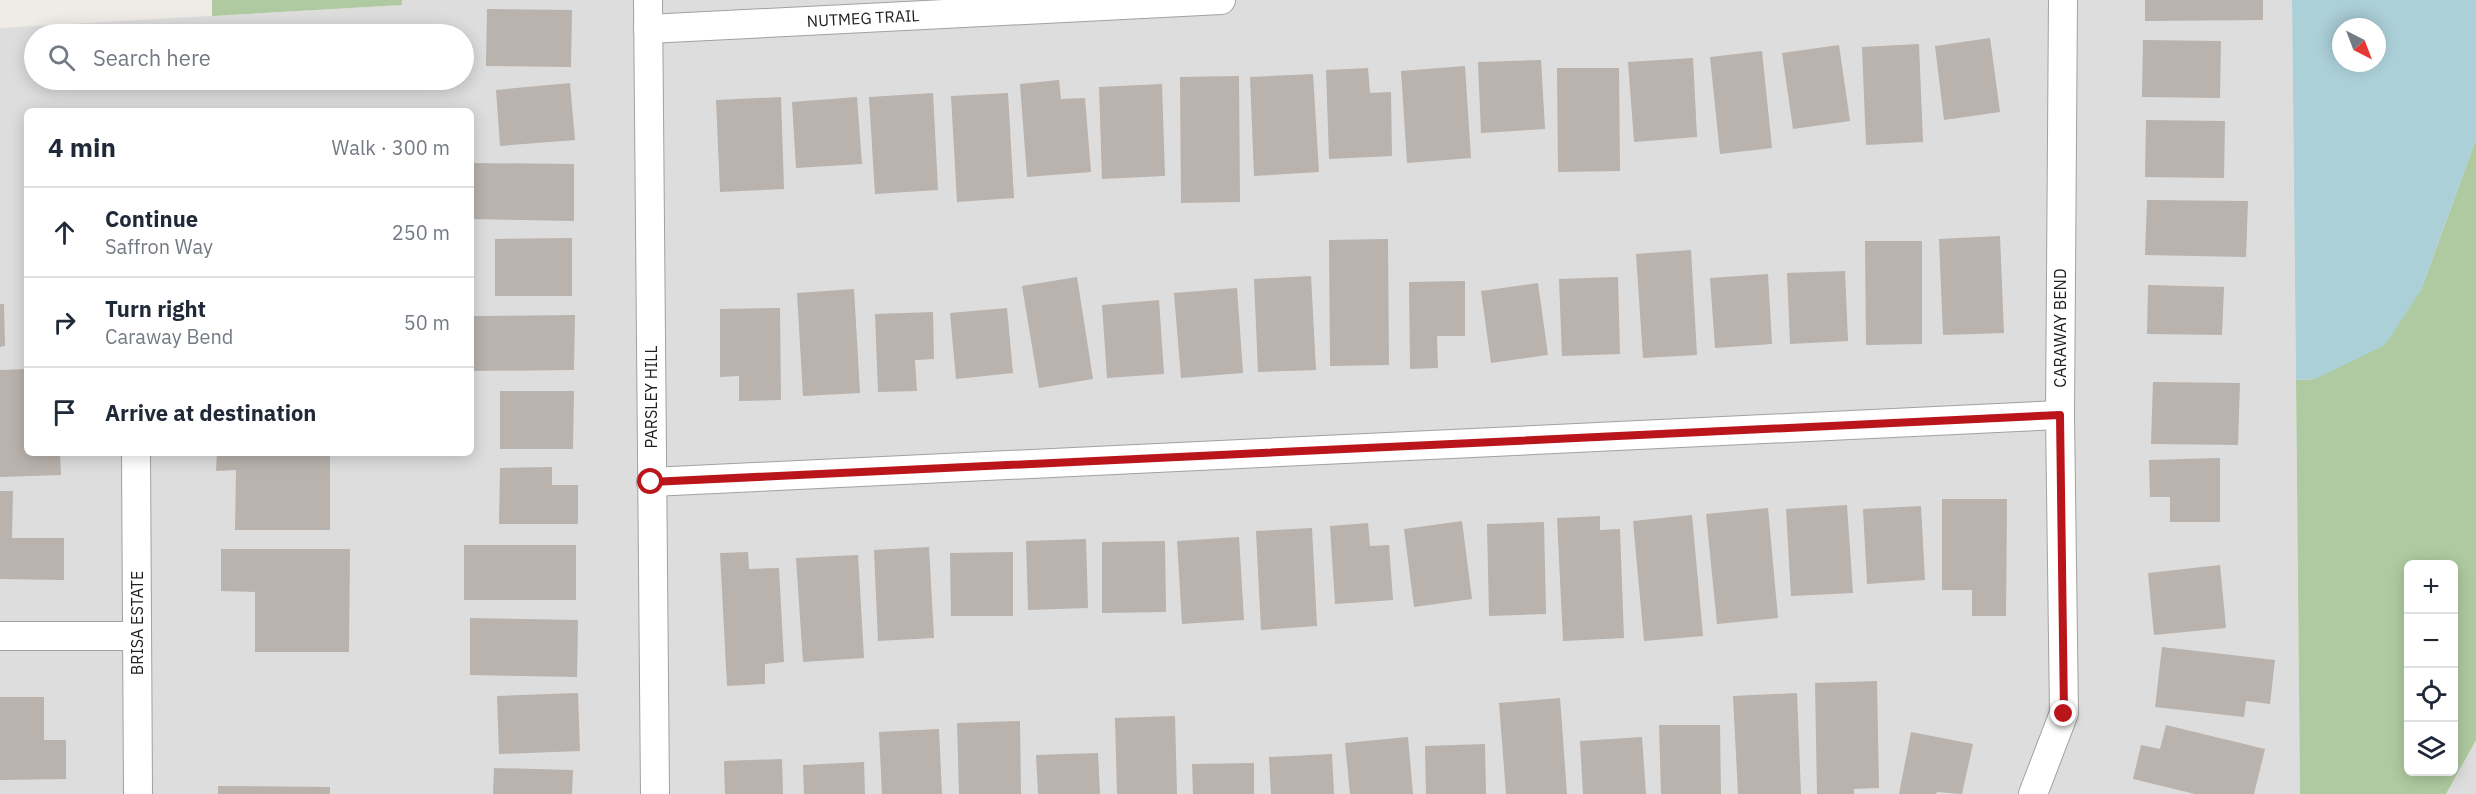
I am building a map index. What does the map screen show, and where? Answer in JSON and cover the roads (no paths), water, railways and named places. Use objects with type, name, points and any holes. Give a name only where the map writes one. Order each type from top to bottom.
[{"type":"street","name":"PARSLEY HILL","points":[[648,0],[654,794]]},
{"type":"street","name":"NUTMEG TRAIL","points":[[648,29],[1221,0]]},
{"type":"street","name":"CARAWAY BEND","points":[[2033,794],[2064,714],[2060,415],[2063,0]]},
{"type":"street","points":[[651,482],[2060,415]]},
{"type":"street","name":"BRISA ESTATE","points":[[136,456],[138,794]]},
{"type":"street","points":[[0,636],[137,636]]},
{"type":"water","points":[[2292,0],[2476,0],[2476,139],[2421,290],[2385,345],[2315,379],[2296,380]]}]
